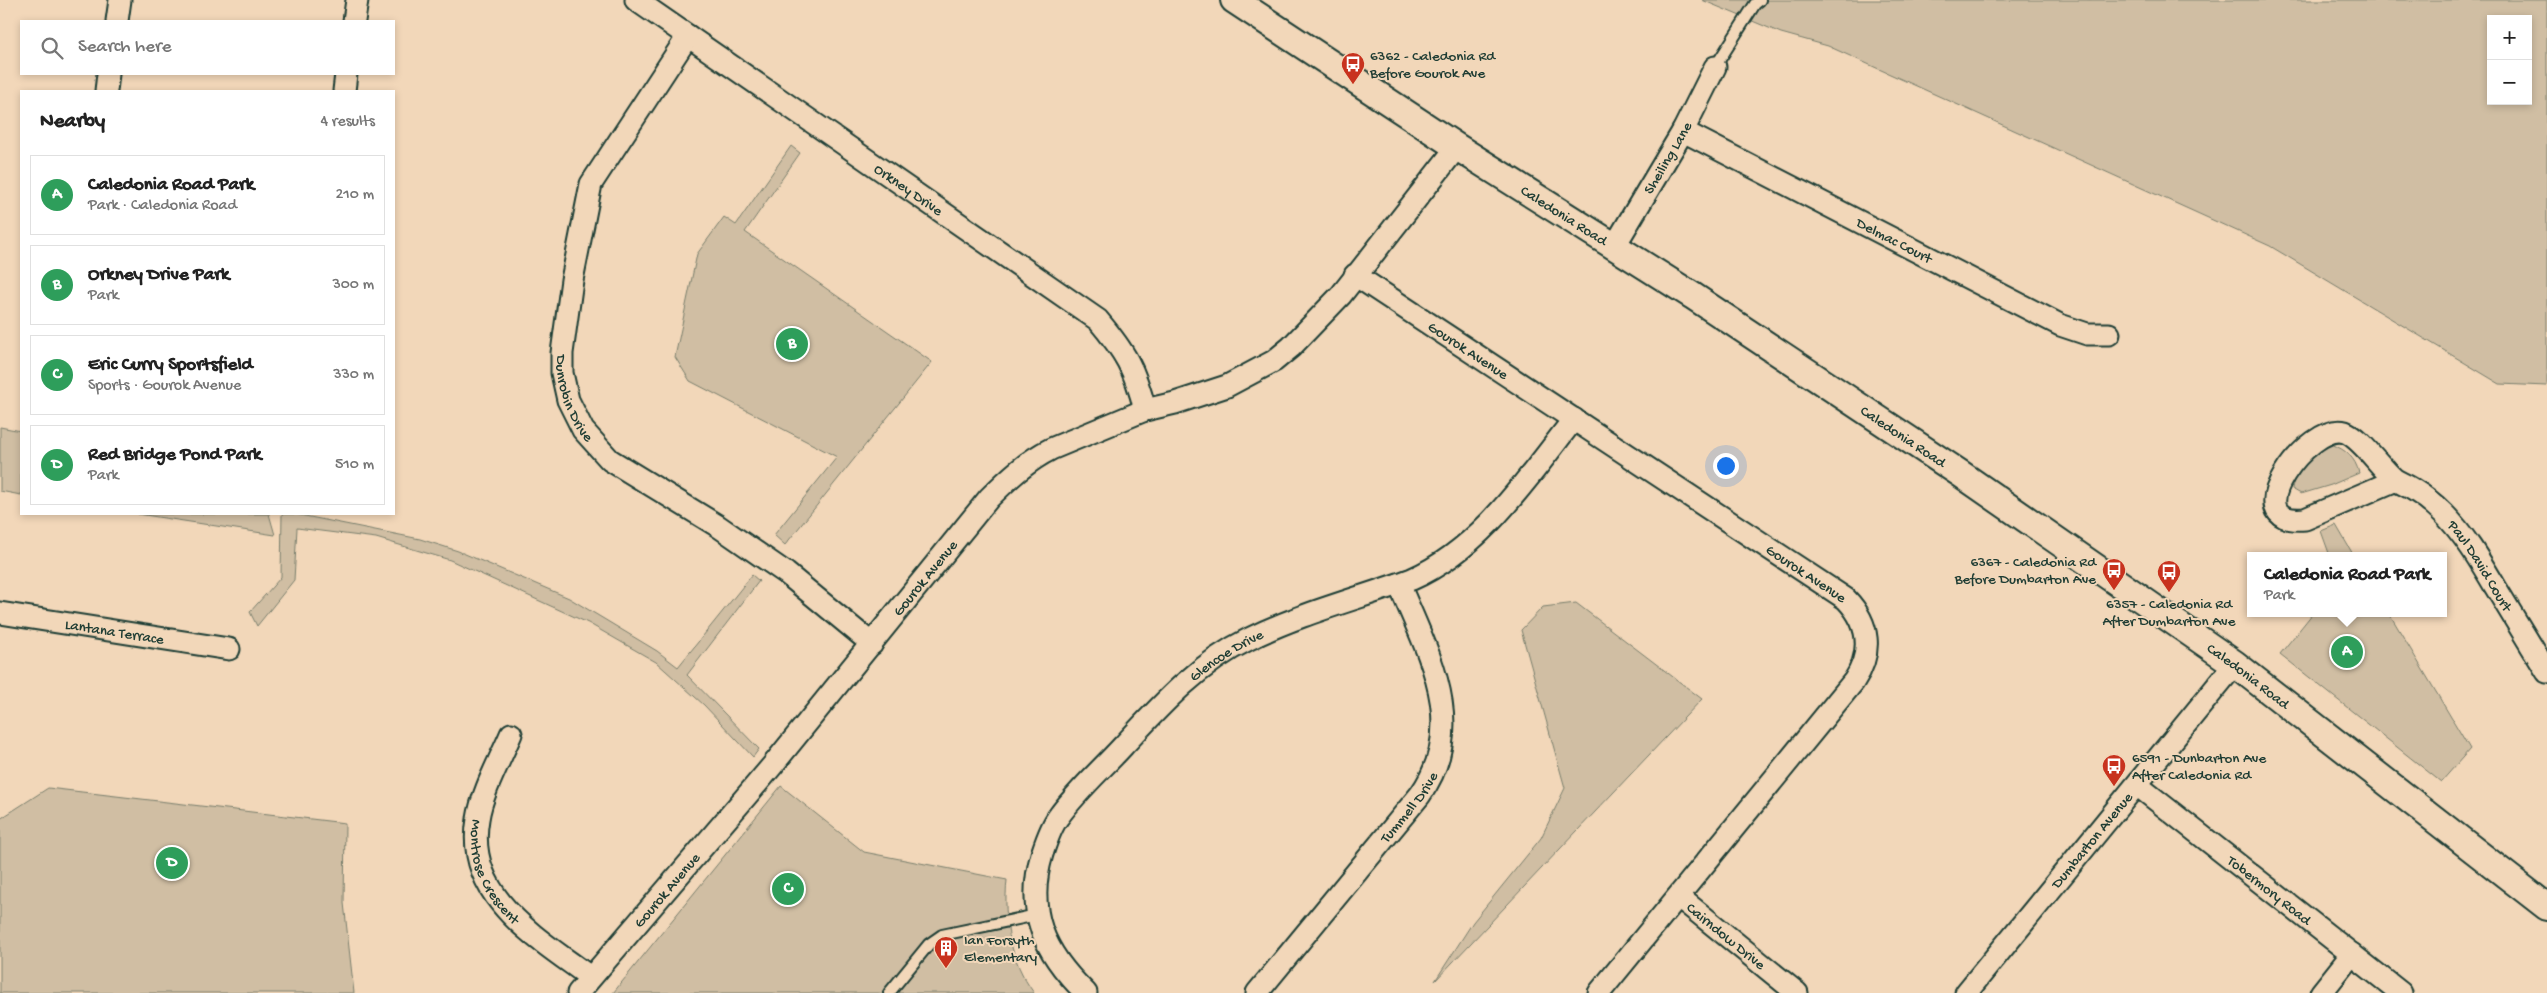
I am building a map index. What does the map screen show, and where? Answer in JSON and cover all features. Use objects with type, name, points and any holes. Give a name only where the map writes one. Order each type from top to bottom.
[{"type":"street","points":[[116,20],[120,0]]},
{"type":"street","points":[[354,20],[357,0]]},
{"type":"street","name":"Orkney Drive","points":[[636,0],[1098,320],[1125,354],[1136,375],[1145,410]]},
{"type":"street","name":"Caledonia Road","points":[[1234,0],[1457,146],[1693,296],[1961,474],[2236,664],[2547,907]]},
{"type":"street","name":"Dunrobin Drive","points":[[688,36],[592,184],[572,280],[562,353],[562,373],[568,400],[583,430],[610,460],[638,479],[718,526],[786,573],[872,644]]},
{"type":"street","name":"Sheiling Lane","points":[[1614,247],[1683,130],[1715,67]]},
{"type":"street","points":[[106,90],[108,75]]},
{"type":"street","points":[[344,90],[346,75]]},
{"type":"street","name":"Delmac Court","points":[[1683,130],[2060,325],[2087,334],[2109,334]]},
{"type":"street","name":"Gourok Avenue","points":[[584,985],[772,766],[989,498],[1036,456],[1145,410],[1175,403],[1227,386],[1274,361],[1310,328],[1341,295],[1457,146]]},
{"type":"street","name":"Gourok Avenue","points":[[1355,275],[1846,599],[1860,617],[1867,638],[1867,653],[1862,668],[1854,681],[1599,993]]},
{"type":"street","name":"Glencoe Drive","points":[[1086,993],[1070,978],[1053,955],[1036,916],[1036,874],[1057,817],[1173,692],[1208,663],[1248,639],[1288,621],[1399,584],[1427,572],[1449,557],[1492,519],[1574,419]]},
{"type":"street","name":"Paul David Court","points":[[2396,480],[2305,519],[2291,520],[2280,512],[2274,502],[2274,493],[2284,473],[2301,452],[2332,432],[2338,431],[2352,436],[2396,480],[2428,500],[2442,512],[2466,539],[2547,672]]},
{"type":"street","name":"Tummell Drive","points":[[1258,993],[1420,795],[1431,777],[1443,730],[1442,698],[1438,678],[1399,584]]},
{"type":"street","name":"Lantana Terrace","points":[[0,613],[229,649]]},
{"type":"street","name":"Dumbarton Avenue","points":[[1966,993],[2236,664]]},
{"type":"street","name":"Montrose Crescent","points":[[511,734],[477,821],[478,850],[483,874],[497,900],[517,922],[584,985]]},
{"type":"street","name":"Tobermory Road","points":[[2137,785],[2401,993]]},
{"type":"street","name":"Cairndow Drive","points":[[1679,897],[1797,993]]},
{"type":"street","points":[[2320,993],[2352,954]]},
{"type":"lane","points":[[1715,67],[1755,4],[1760,0]]},
{"type":"lane","points":[[889,993],[929,944],[942,935],[1036,916]]},
{"type":"shaded area","points":[[1702,0],[2547,0],[2547,386],[2500,384],[2270,246],[1828,46],[1781,33]]},
{"type":"shaded area","points":[[791,146],[800,153],[745,232],[932,362],[785,545],[774,535],[837,457],[690,381],[675,357],[697,254],[724,217],[736,225]]},
{"type":"shaded area","points":[[0,427],[20,431],[20,495],[0,491]]},
{"type":"shaded area","points":[[2331,444],[2349,455],[2359,473],[2331,485],[2301,494],[2292,489],[2300,468],[2311,457]]},
{"type":"shaded area","points":[[145,515],[269,515],[275,535]]},
{"type":"shaded area","points":[[282,515],[300,515],[420,539],[458,551],[569,598],[657,651],[678,667],[752,575],[759,581],[687,675],[759,749],[753,757],[704,705],[656,662],[588,623],[450,560],[376,538],[297,528],[294,580],[257,626],[250,612],[281,577]]},
{"type":"shaded area","points":[[2336,525],[2352,552],[2329,552],[2321,531]]},
{"type":"shaded area","points":[[1576,603],[1702,699],[1435,981],[1473,922],[1541,838],[1565,788],[1521,630],[1543,607]]},
{"type":"shaded area","points":[[2310,617],[2391,617],[2470,749],[2441,782],[2280,654]]},
{"type":"shaded area","points":[[781,786],[864,852],[1007,880],[1006,910],[1010,939],[1019,967],[1034,993],[613,993]]},
{"type":"shaded area","points":[[48,788],[345,823],[344,903],[354,993],[0,993],[0,819]]},
{"type":"place","name":"6362 - Caledonia Rd Before Gourok Ave","points":[[1353,85]]},
{"type":"place","name":"Orkney Drive Park","points":[[792,344]]},
{"type":"place","name":"6367 - Caledonia Rd Before Dumbarton Ave","points":[[2114,591]]},
{"type":"place","name":"6357 - Caledonia Rd After Dumbarton Ave","points":[[2169,593]]},
{"type":"place","name":"Caledonia Road Park","points":[[2347,652]]},
{"type":"place","name":"6591 - Dunbarton Ave After Caledonia Rd","points":[[2114,787]]},
{"type":"place","name":"Red Bridge Pond Park","points":[[172,863]]},
{"type":"place","name":"Eric Curry Sportsfield","points":[[788,889]]},
{"type":"place","name":"Ian Forsyth Elementary","points":[[946,969]]}]
